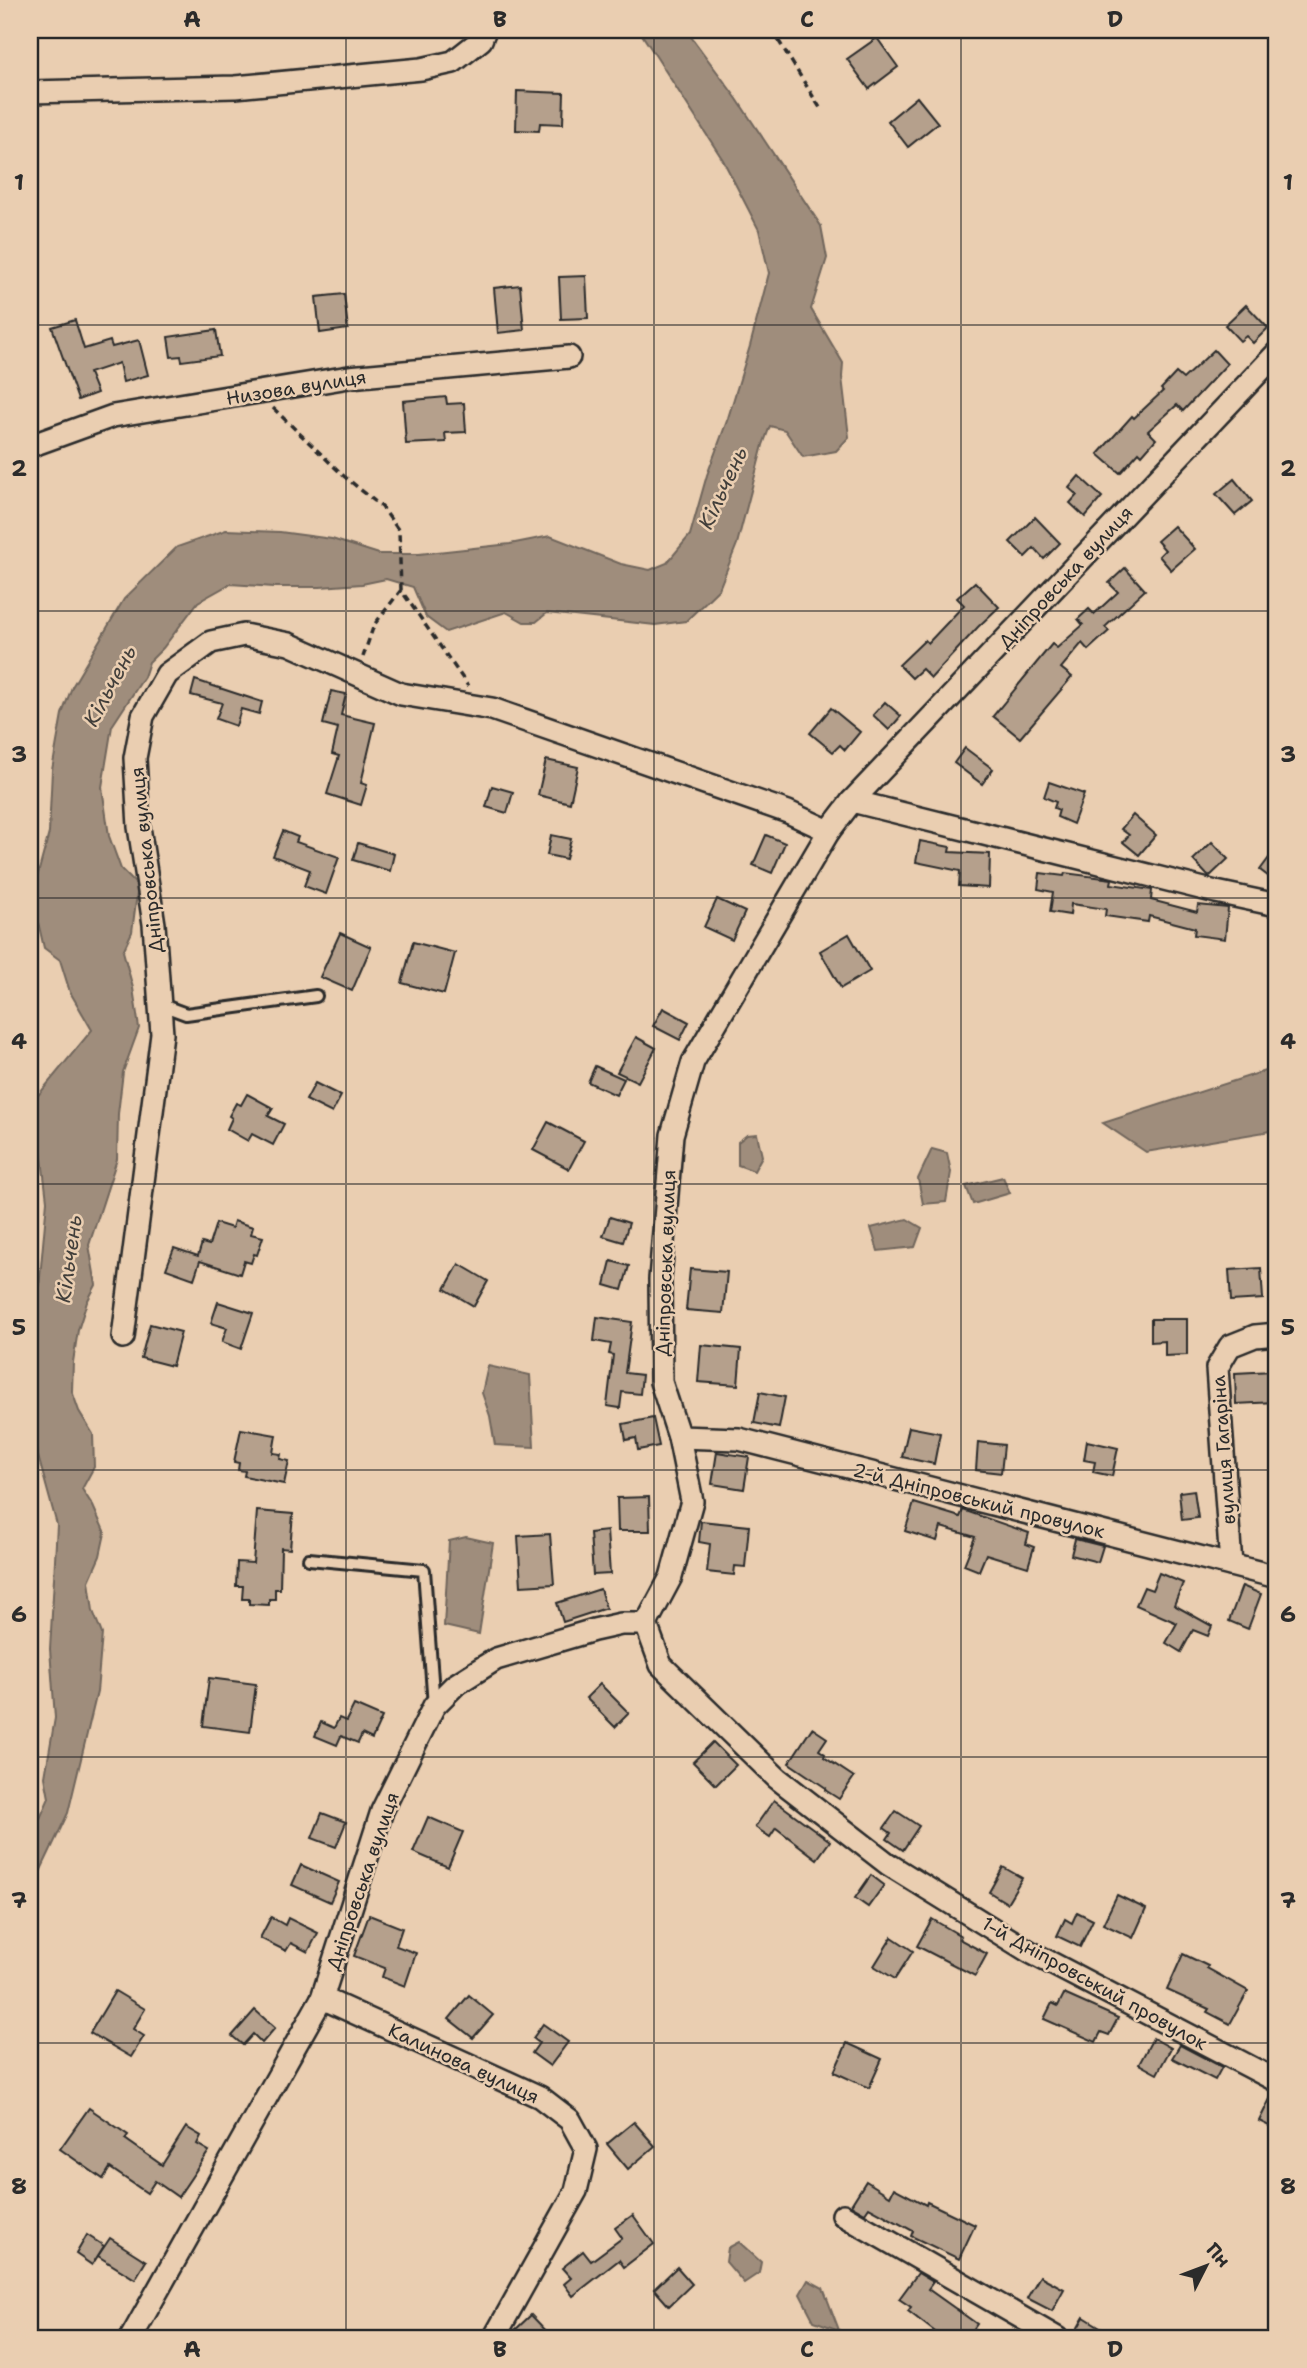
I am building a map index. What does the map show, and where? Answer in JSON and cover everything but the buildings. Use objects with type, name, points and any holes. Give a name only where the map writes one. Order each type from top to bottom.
[{"type":"street","points":[[30,92],[235,87],[421,69],[453,62],[481,40],[485,30]]},
{"type":"street","name":"Дніпровська вулиця","points":[[131,2338],[322,1998],[382,1811],[434,1706],[455,1685],[496,1659],[594,1630],[621,1624],[646,1624],[671,1577],[692,1501],[679,1437],[661,1382],[660,1279],[671,1135],[693,1062],[829,831],[852,801],[1277,353]]},
{"type":"street","name":"Низова вулиця","points":[[30,446],[113,416],[349,377],[569,357]]},
{"type":"street","name":"Дніпровська вулиця","points":[[123,1338],[162,1034],[154,924],[139,827],[135,758],[143,716],[167,674],[211,642],[244,635],[289,644],[401,694],[492,709],[788,812],[829,831]]},
{"type":"street","points":[[852,801],[1277,905]]},
{"type":"street","name":"вулиця Гагаріна","points":[[1231,1565],[1217,1368],[1230,1346],[1255,1336],[1277,1334]]},
{"type":"street","name":"2-й Дніпровський провулок","points":[[679,1437],[739,1439],[1277,1577]]},
{"type":"street","name":"1-й Дніпровський провулок","points":[[646,1624],[662,1665],[777,1778],[888,1864],[1030,1952],[1277,2081]]},
{"type":"street","name":"Калинова вулиця","points":[[322,1998],[540,2097],[570,2120],[586,2149],[576,2191],[494,2338]]},
{"type":"street","points":[[843,2215],[1058,2338]]},
{"type":"lane","points":[[159,1004],[186,1014],[316,996]]},
{"type":"lane","points":[[309,1559],[424,1570],[434,1706]]},
{"type":"path","points":[[772,30],[822,111]]},
{"type":"path","points":[[256,393],[345,477],[382,507],[399,531],[401,590],[465,683],[492,709]]},
{"type":"path","points":[[359,677],[374,625],[401,590]]},
{"type":"water","name":"Кільчень","points":[[639,30],[686,30],[737,99],[821,226],[827,258],[811,309],[843,363],[842,377],[849,437],[836,451],[803,457],[785,430],[770,426],[737,544],[719,589],[686,621],[655,625],[547,613],[536,622],[524,622],[506,612],[446,632],[426,617],[413,587],[386,579],[320,587],[230,584],[198,602],[149,662],[144,677],[112,726],[102,787],[109,836],[121,869],[138,886],[132,932],[123,951],[133,988],[139,1028],[123,1072],[117,1159],[89,1245],[96,1285],[78,1330],[72,1391],[79,1411],[93,1434],[94,1467],[82,1489],[105,1533],[100,1556],[89,1581],[93,1611],[102,1634],[97,1692],[68,1813],[30,1893],[30,1841],[49,1798],[45,1777],[55,1718],[50,1649],[57,1525],[30,1427],[30,1342],[38,1299],[47,1201],[35,1099],[92,1030],[70,992],[60,960],[44,948],[32,896],[49,833],[52,770],[62,714],[72,687],[124,599],[177,547],[226,530],[280,532],[332,539],[379,554],[419,554],[510,544],[550,536],[621,564],[650,570],[667,563],[690,535],[750,346],[769,273],[759,230],[723,160]]},
{"type":"water","points":[[1277,1067],[1277,1130],[1146,1152],[1103,1123]]},
{"type":"water","points":[[757,1134],[762,1156],[754,1171],[738,1165],[738,1142],[747,1135]]},
{"type":"water","points":[[932,1149],[947,1153],[951,1172],[946,1202],[923,1204],[918,1179]]},
{"type":"water","points":[[1003,1177],[1010,1193],[973,1204],[966,1186]]},
{"type":"water","points":[[907,1219],[922,1228],[915,1247],[878,1251],[871,1228]]},
{"type":"water","points":[[488,1366],[530,1375],[534,1447],[495,1445],[490,1416],[482,1393]]},
{"type":"water","points":[[466,1537],[493,1543],[479,1634],[444,1626],[449,1541]]},
{"type":"water","points":[[739,2242],[761,2262],[759,2273],[744,2283],[726,2262],[728,2248]]},
{"type":"water","points":[[808,2280],[823,2288],[839,2330],[814,2321],[800,2294]]}]
